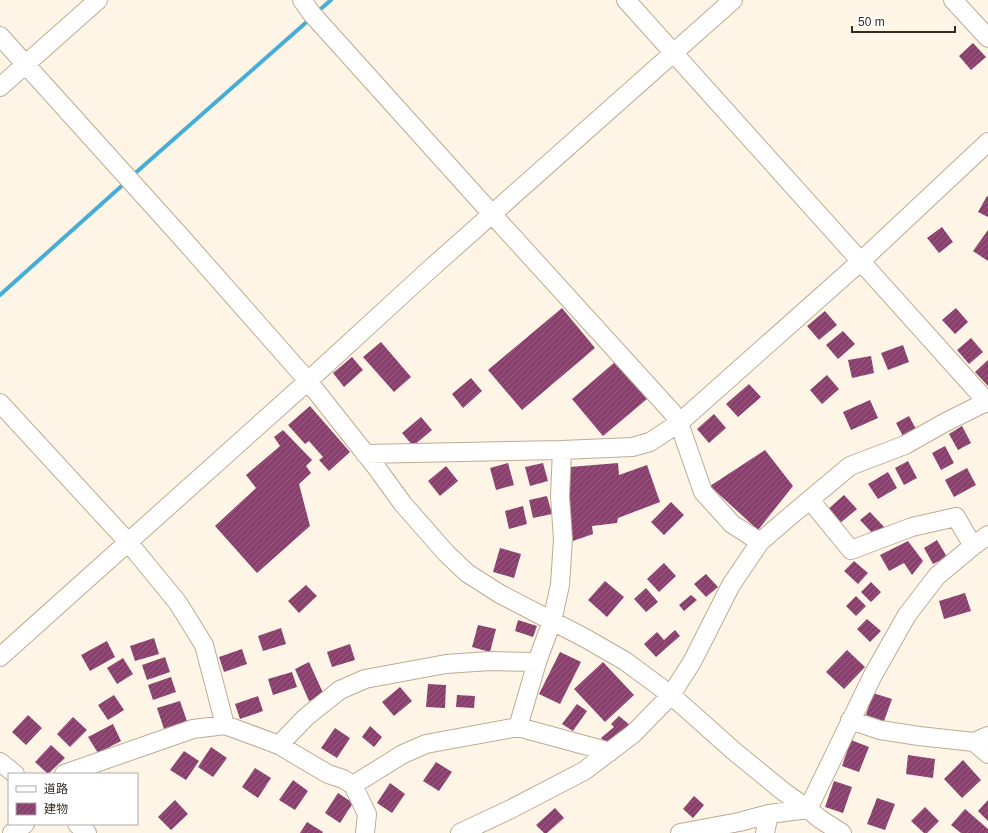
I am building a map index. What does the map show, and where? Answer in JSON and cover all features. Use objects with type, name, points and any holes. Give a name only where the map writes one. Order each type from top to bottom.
[{"type":"street","points":[[0,87],[98,0]]},
{"type":"street","points":[[460,833],[511,809],[584,771],[633,734],[671,695],[692,662],[730,585],[760,542],[850,466],[905,445],[944,423],[988,402],[860,262],[626,0]]},
{"type":"street","points":[[0,657],[492,214],[733,0]]},
{"type":"street","points":[[953,0],[988,38]]},
{"type":"street","points":[[310,10],[492,214],[672,412],[679,422],[703,492],[732,524],[760,542]]},
{"type":"street","points":[[0,36],[308,381],[376,466],[403,504],[446,553],[467,573],[500,594],[585,638],[625,661],[671,695],[735,752],[784,792],[820,819],[842,833]]},
{"type":"street","points":[[365,454],[562,450],[632,447],[650,442],[679,422],[860,262],[988,142]]},
{"type":"street","points":[[0,403],[128,542],[178,603],[204,645],[225,725]]},
{"type":"street","points":[[518,727],[537,662],[552,621],[560,586],[563,539],[560,496],[562,450]]},
{"type":"street","points":[[810,500],[851,550],[912,527],[956,517],[972,546]]},
{"type":"street","points":[[808,809],[850,720],[873,675],[907,615],[937,576],[972,546],[988,535]]},
{"type":"street","points":[[279,745],[306,717],[340,690],[365,679],[446,664],[490,661],[537,662]]},
{"type":"street","points":[[850,720],[880,730],[919,736],[981,739],[988,754]]},
{"type":"street","points":[[67,773],[193,729],[225,725],[279,745],[328,774],[343,779],[353,785],[367,814],[365,833]]},
{"type":"street","points":[[353,785],[403,754],[426,744],[518,727],[610,752]]},
{"type":"street","points":[[0,762],[14,773]]},
{"type":"street","points":[[680,833],[739,822],[768,814],[808,809]]},
{"type":"street","points":[[765,833],[768,814]]},
{"type":"street","points":[[12,833],[24,825]]},
{"type":"street","points":[[78,825],[87,833]]},
{"type":"building","points":[[973,43],[986,57],[971,70],[959,56]]},
{"type":"building","points":[[987,196],[988,197],[988,217],[978,212]]},
{"type":"building","points":[[942,227],[953,242],[939,253],[927,238]]},
{"type":"building","points":[[988,230],[988,261],[973,251]]},
{"type":"building","points":[[562,308],[595,348],[522,410],[488,370]]},
{"type":"building","points":[[956,308],[968,322],[955,334],[942,320]]},
{"type":"building","points":[[825,311],[837,325],[819,340],[807,326]]},
{"type":"building","points":[[843,331],[855,344],[838,359],[826,345]]},
{"type":"building","points":[[971,338],[983,352],[969,364],[957,350]]},
{"type":"building","points":[[381,342],[411,377],[394,392],[363,357]]},
{"type":"building","points":[[903,345],[909,362],[888,370],[881,353]]},
{"type":"building","points":[[871,356],[874,373],[852,378],[848,360]]},
{"type":"building","points":[[352,357],[363,370],[344,387],[333,373]]},
{"type":"building","points":[[988,360],[988,386],[975,372]]},
{"type":"building","points":[[615,362],[647,399],[603,436],[572,399]]},
{"type":"building","points":[[827,375],[839,389],[822,404],[810,390]]},
{"type":"building","points":[[471,378],[482,391],[463,408],[452,394]]},
{"type":"building","points":[[749,384],[761,397],[738,417],[726,404]]},
{"type":"building","points":[[870,400],[878,418],[851,430],[843,412]]},
{"type":"building","points":[[310,406],[350,452],[329,471],[319,460],[323,457],[309,441],[305,444],[288,425]]},
{"type":"building","points":[[714,414],[726,428],[709,443],[697,429]]},
{"type":"building","points":[[909,416],[917,431],[904,438],[896,423]]},
{"type":"building","points":[[421,417],[432,430],[413,446],[402,433]]},
{"type":"building","points":[[962,426],[971,443],[958,450],[949,434]]},
{"type":"building","points":[[283,430],[312,460],[306,466],[311,473],[299,484],[310,526],[257,573],[215,526],[256,488],[246,475],[280,446],[274,437]]},
{"type":"building","points":[[945,446],[954,463],[941,470],[932,453]]},
{"type":"building","points":[[765,450],[793,486],[758,530],[710,486]]},
{"type":"building","points":[[908,461],[917,478],[904,485],[895,468]]},
{"type":"building","points":[[508,463],[514,485],[496,490],[490,468]]},
{"type":"building","points":[[543,463],[548,481],[530,486],[525,467]]},
{"type":"building","points":[[618,463],[619,475],[647,465],[660,502],[618,518],[617,523],[592,526],[593,534],[570,542],[570,467]]},
{"type":"building","points":[[446,466],[458,481],[440,496],[428,481]]},
{"type":"building","points":[[967,468],[976,485],[954,497],[945,480]]},
{"type":"building","points":[[888,472],[897,488],[878,499],[868,484]]},
{"type":"building","points":[[844,495],[857,509],[839,524],[827,510]]},
{"type":"building","points":[[547,496],[552,514],[533,518],[529,500]]},
{"type":"building","points":[[671,502],[684,515],[664,535],[651,522]]},
{"type":"building","points":[[523,506],[527,524],[509,529],[505,511]]},
{"type":"building","points":[[870,512],[886,529],[877,538],[860,520]]},
{"type":"building","points":[[937,540],[947,557],[933,564],[924,548]]},
{"type":"building","points":[[908,541],[923,561],[912,575],[904,563],[889,571],[880,555]]},
{"type":"building","points":[[500,548],[521,554],[514,578],[493,572]]},
{"type":"building","points":[[854,561],[868,573],[858,584],[844,571]]},
{"type":"building","points":[[664,563],[676,576],[659,592],[647,579]]},
{"type":"building","points":[[706,574],[718,587],[706,597],[694,584]]},
{"type":"building","points":[[605,581],[624,597],[607,617],[588,600]]},
{"type":"building","points":[[871,582],[881,592],[871,602],[861,592]]},
{"type":"building","points":[[306,585],[317,596],[299,613],[288,601]]},
{"type":"building","points":[[646,588],[658,602],[646,612],[634,599]]},
{"type":"building","points":[[965,593],[971,611],[944,619],[939,601]]},
{"type":"building","points":[[691,595],[697,600],[684,611],[679,605]]},
{"type":"building","points":[[856,596],[866,606],[856,616],[846,606]]},
{"type":"building","points":[[867,619],[881,631],[870,642],[857,629]]},
{"type":"building","points":[[518,620],[537,626],[533,637],[515,631]]},
{"type":"building","points":[[478,625],[496,629],[490,652],[472,647]]},
{"type":"building","points":[[281,628],[286,644],[263,651],[258,636]]},
{"type":"building","points":[[675,630],[680,636],[656,657],[644,644],[657,632],[664,640]]},
{"type":"building","points":[[154,638],[159,654],[135,661],[130,646]]},
{"type":"building","points":[[107,641],[115,657],[90,671],[81,655]]},
{"type":"building","points":[[350,644],[355,660],[332,667],[327,652]]},
{"type":"building","points":[[242,649],[247,664],[224,672],[219,657]]},
{"type":"building","points":[[847,650],[865,667],[844,689],[826,672]]},
{"type":"building","points":[[560,652],[581,662],[560,704],[539,694]]},
{"type":"building","points":[[165,657],[170,672],[147,680],[142,665]]},
{"type":"building","points":[[123,658],[133,674],[117,684],[107,668]]},
{"type":"building","points":[[309,662],[324,695],[309,701],[295,669]]},
{"type":"building","points":[[603,662],[634,695],[605,722],[574,689]]},
{"type":"building","points":[[292,672],[297,687],[273,695],[268,679]]},
{"type":"building","points":[[171,677],[176,692],[153,700],[148,685]]},
{"type":"building","points":[[428,684],[446,685],[445,708],[426,707]]},
{"type":"building","points":[[400,687],[412,701],[394,716],[382,702]]},
{"type":"building","points":[[873,693],[892,699],[883,724],[865,718]]},
{"type":"building","points":[[114,695],[124,710],[108,720],[98,705]]},
{"type":"building","points":[[457,695],[475,696],[474,708],[456,707]]},
{"type":"building","points":[[258,696],[263,711],[240,719],[235,704]]},
{"type":"building","points":[[180,701],[187,721],[164,729],[157,708]]},
{"type":"building","points":[[577,704],[587,711],[573,731],[562,724]]},
{"type":"building","points":[[28,715],[42,728],[26,745],[12,732]]},
{"type":"building","points":[[619,716],[631,726],[610,746],[601,738],[614,727],[611,724]]},
{"type":"building","points":[[73,717],[87,730],[70,747],[57,734]]},
{"type":"building","points":[[113,724],[121,741],[98,753],[88,737]]},
{"type":"building","points":[[370,726],[382,737],[374,747],[362,737]]},
{"type":"building","points":[[335,728],[350,738],[337,758],[321,748]]},
{"type":"building","points":[[851,740],[869,747],[859,772],[842,766]]},
{"type":"building","points":[[51,745],[65,758],[49,773],[47,773],[35,762]]},
{"type":"building","points":[[211,747],[227,758],[213,777],[198,767]]},
{"type":"building","points":[[184,751],[199,761],[186,780],[170,770]]},
{"type":"building","points":[[908,755],[935,759],[933,778],[906,774]]},
{"type":"building","points":[[963,760],[981,780],[962,798],[944,779]]},
{"type":"building","points":[[436,762],[452,772],[439,791],[423,781]]},
{"type":"building","points":[[255,768],[271,778],[258,798],[242,787]]},
{"type":"building","points":[[293,780],[308,791],[295,810],[279,800]]},
{"type":"building","points":[[834,781],[852,787],[843,813],[825,807]]},
{"type":"building","points":[[390,783],[405,794],[392,813],[377,803]]},
{"type":"building","points":[[338,793],[353,803],[340,823],[325,813]]},
{"type":"building","points":[[694,796],[704,805],[693,818],[683,809]]},
{"type":"building","points":[[877,798],[895,804],[885,830],[867,824]]},
{"type":"building","points":[[175,800],[188,814],[171,830],[158,817]]},
{"type":"building","points":[[988,800],[988,821],[978,811]]},
{"type":"building","points":[[925,807],[939,821],[927,833],[924,833],[911,821]]},
{"type":"building","points":[[555,808],[564,818],[547,833],[544,833],[536,825]]},
{"type":"building","points":[[965,809],[988,829],[988,833],[961,833],[951,825]]},
{"type":"building","points":[[307,822],[323,832],[300,833]]},
{"type":"waterway","points":[[316,13],[331,0]]},
{"type":"waterway","points":[[132,176],[310,19]]},
{"type":"waterway","points":[[0,295],[126,182]]}]
